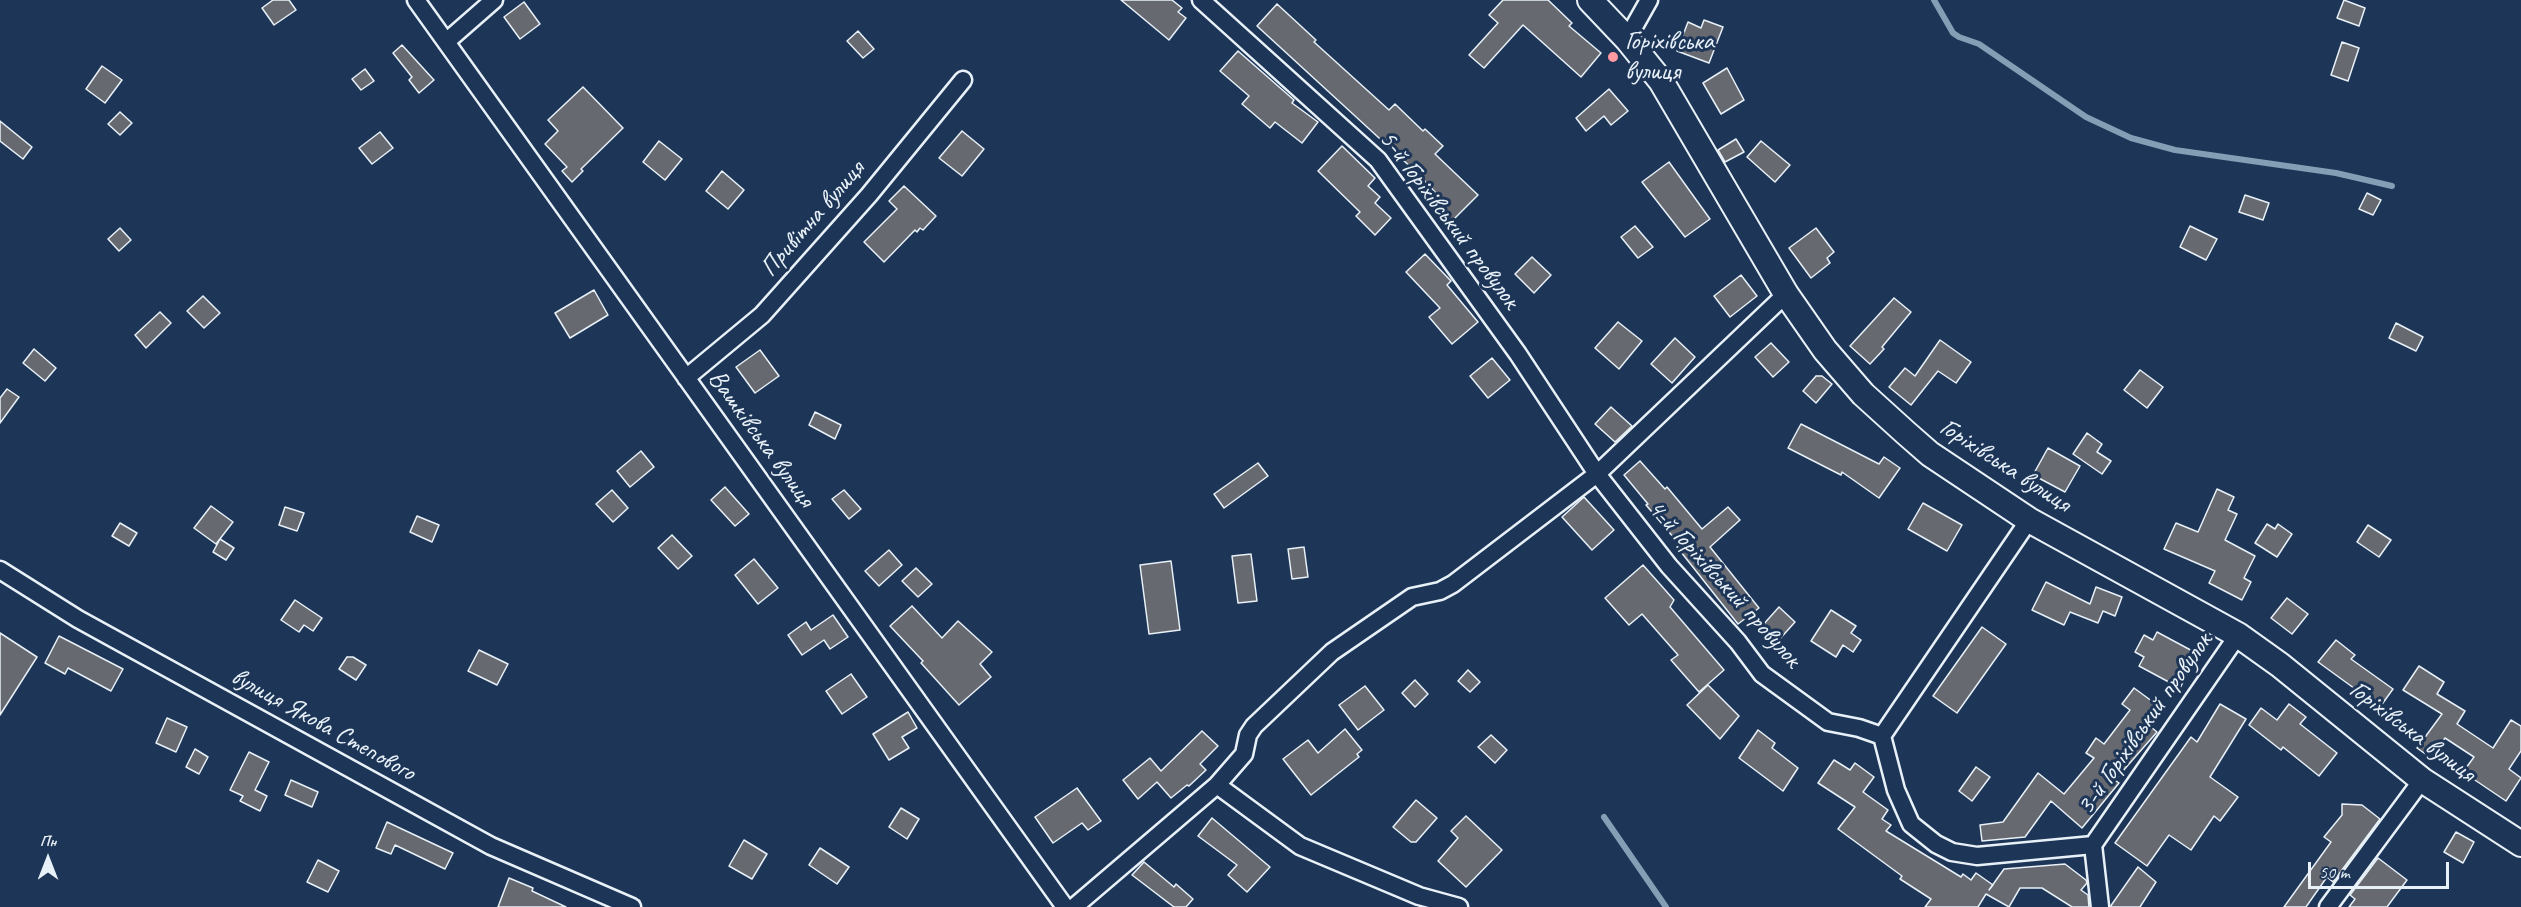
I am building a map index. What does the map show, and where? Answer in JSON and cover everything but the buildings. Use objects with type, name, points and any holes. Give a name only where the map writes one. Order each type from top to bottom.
[{"type":"street","name":"Вашківська вулиця","points":[[416,0],[1065,907]]},
{"type":"street","points":[[446,42],[494,0]]},
{"type":"street","name":"5-й Горіхівський провулок","points":[[1201,0],[1378,160],[1518,354],[1597,474]]},
{"type":"street","name":"Горіхівська вулиця","points":[[1590,0],[1627,39],[1661,81],[1786,294],[1825,350],[1863,394],[1930,454],[2029,520],[2238,635],[2280,665],[2422,780],[2521,844]]},
{"type":"street","points":[[1627,39],[1648,0]]},
{"type":"street","name":"Привітна вулиця","points":[[686,378],[762,315],[869,195],[963,80]]},
{"type":"street","points":[[1074,907],[1217,784],[1244,754],[1248,735],[1254,726],[1332,652],[1412,597],[1440,591],[1453,585],[1597,474],[1786,294]]},
{"type":"street","name":"4-й Горіхівський провулок","points":[[1597,474],[1669,566],[1738,642],[1762,674],[1828,722],[1859,728],[1882,736]]},
{"type":"street","points":[[1882,736],[2029,520]]},
{"type":"street","name":"вулиця Якова Степового","points":[[0,570],[78,619],[491,846],[632,907]]},
{"type":"street","name":"3-й Горіхівський провулок","points":[[1882,736],[1896,790],[1911,824],[1936,844],[1952,852],[1977,856],[2093,844],[2238,635]]},
{"type":"street","points":[[2328,907],[2422,780]]},
{"type":"street","points":[[1217,784],[1300,846],[1419,896],[1459,907]]},
{"type":"street","points":[[2093,844],[2100,907]]},
{"type":"waterway","points":[[1934,0],[1953,33],[1979,44],[2086,117],[2131,138],[2175,150],[2336,173],[2392,186]]},
{"type":"waterway","points":[[1604,817],[1666,907]]},
{"type":"place","name":"Горіхівська вулиця","points":[[1613,57]]}]
